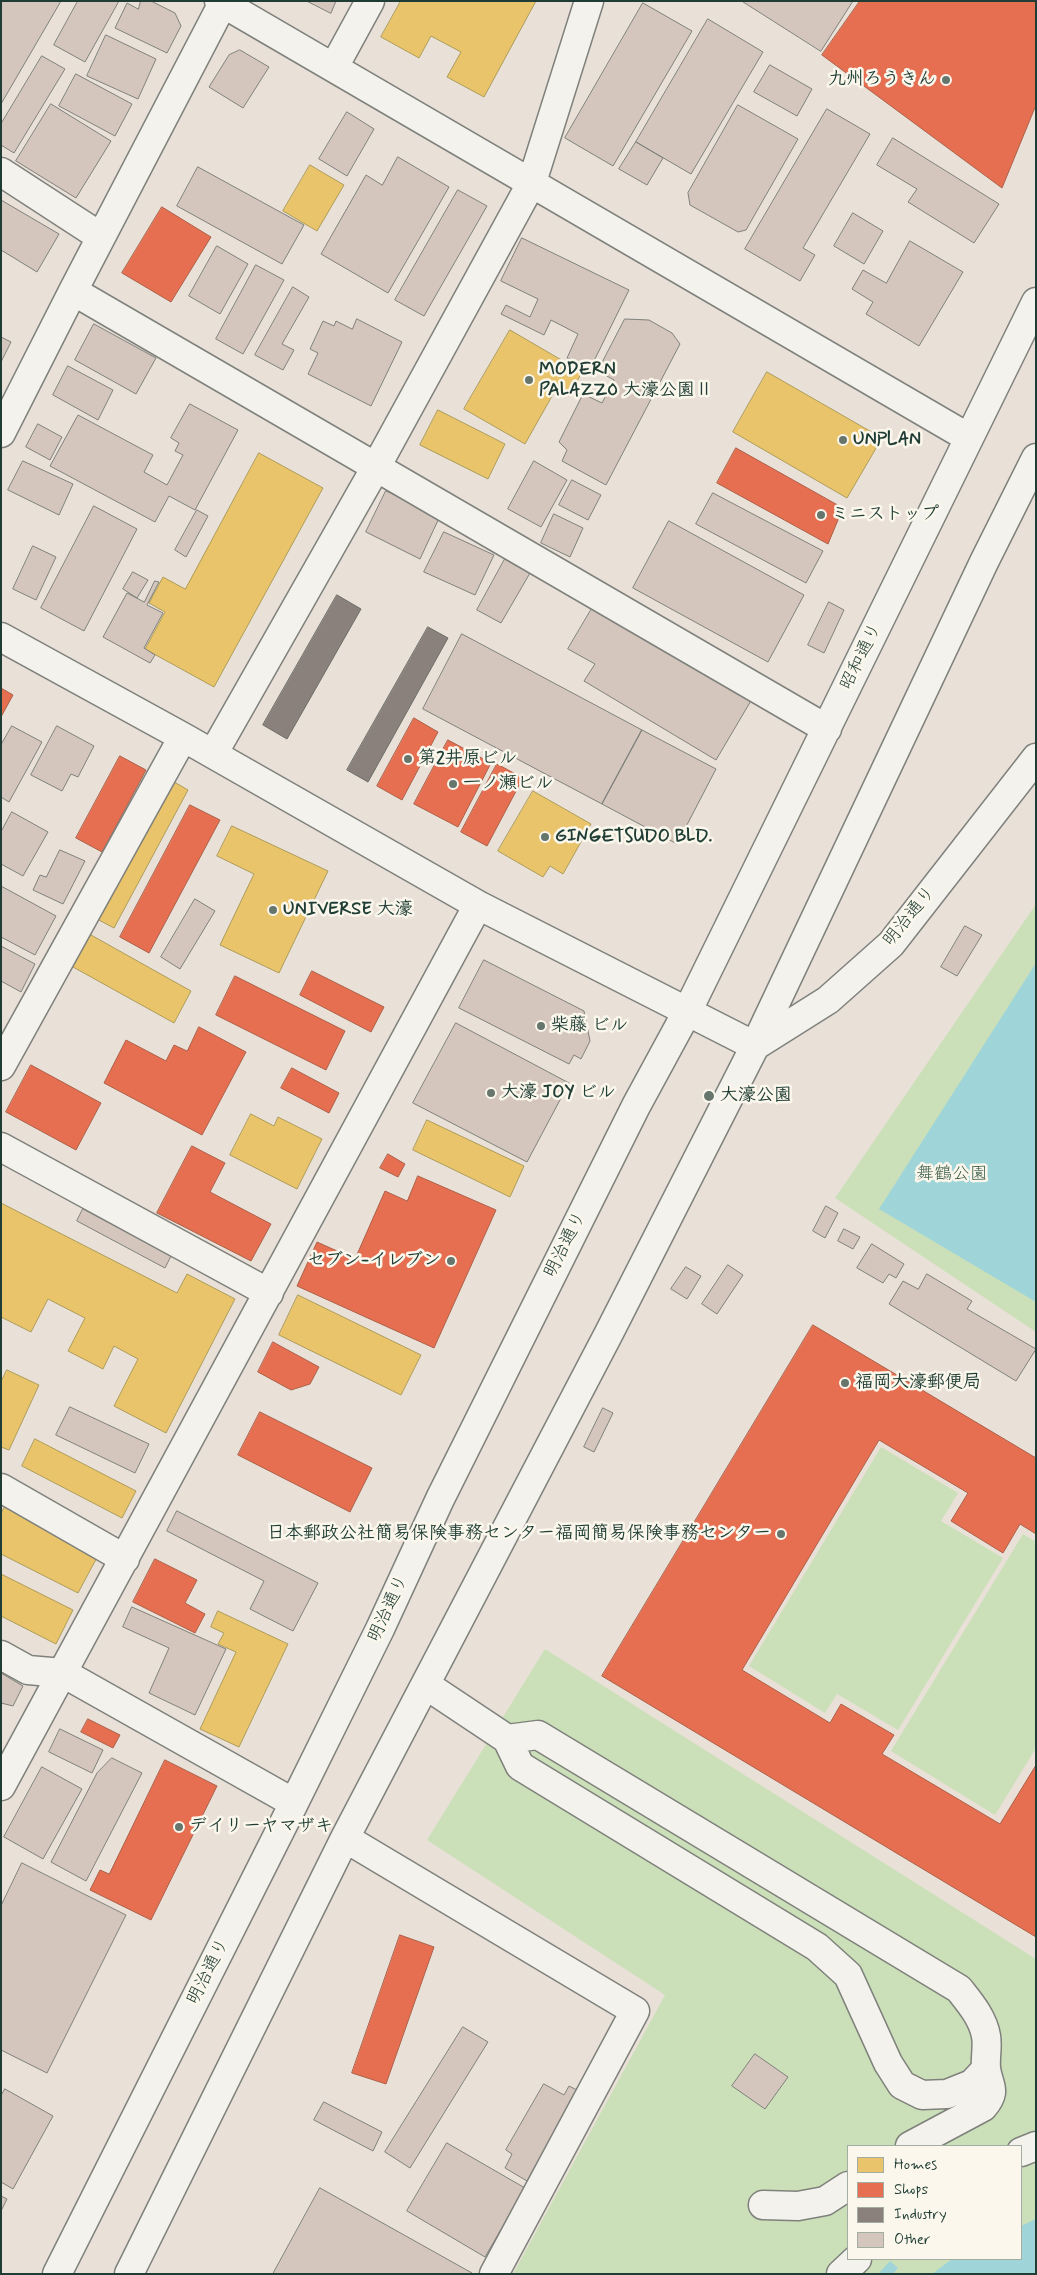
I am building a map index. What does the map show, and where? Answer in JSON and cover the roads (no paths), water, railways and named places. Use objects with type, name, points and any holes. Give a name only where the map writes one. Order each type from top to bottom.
[{"type":"street","points":[[334,68],[370,1]]},
{"type":"street","points":[[213,754],[376,467],[532,182],[589,1]]},
{"type":"street","points":[[1,433],[222,2],[969,438]]},
{"type":"street","points":[[1,172],[101,236]]},
{"type":"street","points":[[73,291],[827,729]]},
{"type":"street","name":"昭和通り","points":[[688,1012],[1036,302]]},
{"type":"street","points":[[129,2274],[346,1838],[755,1046],[984,562],[1035,463]]},
{"type":"street","points":[[1,638],[183,736],[478,905],[755,1046]]},
{"type":"street","points":[[1,1066],[183,736]]},
{"type":"street","name":"明治通り","points":[[755,1046],[828,1000],[890,944],[1036,758]]},
{"type":"street","points":[[1,1786],[478,905]]},
{"type":"street","name":"明治通り","points":[[57,2274],[294,1804],[380,1629],[444,1490],[636,1106],[688,1012]]},
{"type":"street","points":[[1,1147],[269,1293]]},
{"type":"street","points":[[1,1488],[125,1559]]},
{"type":"street","points":[[1,1655],[28,1670],[63,1673],[294,1804]]},
{"type":"street","points":[[426,1685],[507,1738],[520,1766],[817,1947],[848,1975],[888,2063],[902,2085],[922,2095],[947,2094],[972,2084],[986,2069]]},
{"type":"street","points":[[507,1738],[538,1736],[959,1989],[975,2008],[986,2036],[986,2069],[992,2088],[991,2099],[983,2107],[912,2145]]},
{"type":"street","points":[[346,1838],[635,2011],[494,2274]]},
{"type":"street","points":[[1022,2152],[1036,2146]]},
{"type":"street","points":[[764,2205],[798,2206],[825,2201],[847,2187]]},
{"type":"street","points":[[841,2274],[856,2260]]},
{"type":"water","name":"舞鶴公園","points":[[1036,963],[1036,1302],[879,1209]]},
{"type":"water","points":[[1036,2219],[1036,2274],[932,2274],[951,2260],[1022,2260],[1022,2226]]},
{"type":"water","points":[[890,2261],[898,2268],[893,2274],[878,2274]]},
{"type":"place","name":"九州ろうきん","points":[[946,80]]},
{"type":"place","name":"MODERN PALAZZO 大濠公園Ⅱ","points":[[529,380]]},
{"type":"place","name":"UNPLAN","points":[[843,440]]},
{"type":"place","name":"ミニストップ","points":[[821,515]]},
{"type":"place","name":"第2井原ビル","points":[[408,759]]},
{"type":"place","name":"一ノ瀬ビル","points":[[453,784]]},
{"type":"place","name":"GINGETSUDO BLD.","points":[[545,837]]},
{"type":"place","name":"UNIVERSE 大濠","points":[[273,910]]},
{"type":"place","name":"柴藤 ビル","points":[[541,1026]]},
{"type":"place","name":"大濠 JOY ビル","points":[[491,1093]]},
{"type":"place","name":"大濠公園","points":[[709,1096]]},
{"type":"place","name":"セブン-イレブン","points":[[451,1261]]},
{"type":"place","name":"福岡大濠郵便局","points":[[845,1383]]},
{"type":"place","name":"日本郵政公社簡易保険事務センター福岡簡易保険事務センター","points":[[781,1534]]},
{"type":"place","name":"デイリーヤマザキ","points":[[179,1827]]}]
